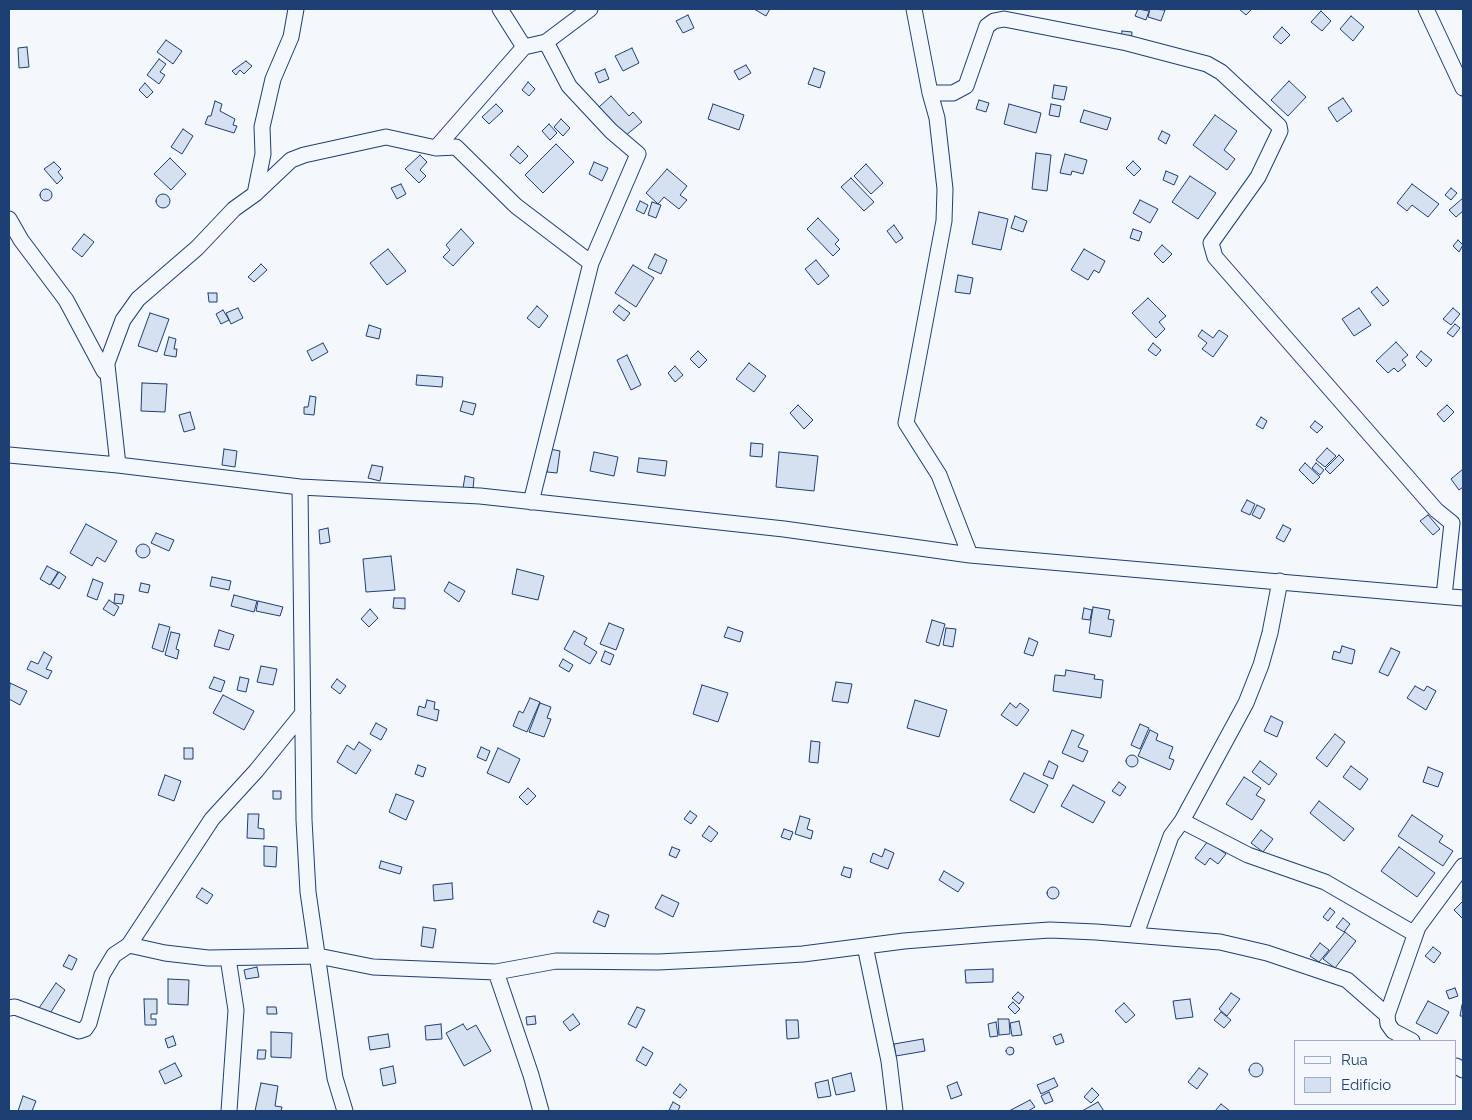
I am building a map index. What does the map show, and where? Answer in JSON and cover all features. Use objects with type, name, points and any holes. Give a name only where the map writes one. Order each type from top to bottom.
[{"type":"street","points":[[500,9],[524,47]]},
{"type":"street","points":[[436,148],[524,47],[546,42],[590,9]]},
{"type":"street","points":[[914,9],[930,93],[937,118],[945,189],[944,221],[906,422],[939,475],[970,555]]},
{"type":"street","points":[[1426,9],[1463,88]]},
{"type":"street","points":[[256,194],[262,154],[262,127],[273,79],[286,53],[294,14]]},
{"type":"street","points":[[930,93],[953,93],[966,86],[987,26],[994,20],[1004,19],[1127,43],[1207,64],[1221,72],[1279,126],[1280,131],[1258,177],[1212,243],[1215,257],[1436,510],[1452,523],[1444,596]]},
{"type":"street","points":[[531,502],[591,263],[638,154],[611,131],[569,86],[546,42]]},
{"type":"street","points":[[937,118],[953,93]]},
{"type":"street","points":[[104,371],[123,320],[138,299],[197,248],[234,209],[256,194],[291,160],[304,155],[386,137],[436,148],[456,148],[516,206],[591,263]]},
{"type":"street","points":[[9,219],[21,240],[66,300],[104,371]]},
{"type":"street","points":[[104,371],[107,365],[118,465]]},
{"type":"street","points":[[9,455],[118,465],[300,487],[480,496],[784,529],[970,555],[1463,598]]},
{"type":"street","points":[[300,487],[304,820],[308,892],[335,1078],[345,1111]]},
{"type":"street","points":[[1136,934],[1171,836],[1182,821],[1246,703],[1261,665],[1270,633],[1280,581]]},
{"type":"street","points":[[9,1008],[15,1007],[79,1031],[85,1029],[102,975],[114,955],[129,945],[212,819],[256,771],[303,713]]},
{"type":"street","points":[[1182,821],[1248,855],[1325,882],[1415,934]]},
{"type":"street","points":[[1410,1040],[1393,1031],[1388,1024],[1387,1015],[1415,934],[1426,914],[1463,866]]},
{"type":"street","points":[[129,945],[165,953],[228,958],[318,956],[373,967],[496,972],[556,960],[658,962],[803,954],[904,941],[1050,930],[1136,934],[1220,942],[1305,964],[1346,980],[1387,1015]]},
{"type":"street","points":[[866,946],[889,1060],[895,1111]]},
{"type":"street","points":[[228,958],[236,1010],[229,1111]]},
{"type":"street","points":[[496,972],[541,1111]]},
{"type":"building","points":[[754,9],[770,9],[766,16]]},
{"type":"building","points":[[1138,9],[1149,11],[1146,20],[1135,16]]},
{"type":"building","points":[[1150,9],[1165,10],[1161,21],[1148,17]]},
{"type":"building","points":[[1239,9],[1252,9],[1246,15]]},
{"type":"building","points":[[1321,11],[1331,21],[1322,31],[1311,22]]},
{"type":"building","points":[[688,15],[694,28],[683,33],[676,21]]},
{"type":"building","points":[[1351,16],[1364,27],[1353,41],[1340,29]]},
{"type":"building","points":[[1282,27],[1290,35],[1281,44],[1273,37]]},
{"type":"building","points":[[1122,31],[1132,32],[1131,42],[1121,40]]},
{"type":"building","points":[[166,40],[182,51],[173,64],[157,52]]},
{"type":"building","points":[[27,47],[29,67],[19,68],[18,48]]},
{"type":"building","points":[[632,48],[639,63],[623,71],[615,56]]},
{"type":"building","points":[[159,59],[166,64],[160,72],[165,75],[159,84],[147,75]]},
{"type":"building","points":[[246,61],[252,66],[244,74],[240,70],[236,75],[232,71]]},
{"type":"building","points":[[746,65],[751,73],[739,80],[734,71]]},
{"type":"building","points":[[814,68],[825,72],[820,88],[808,84]]},
{"type":"building","points":[[605,69],[609,79],[599,83],[595,73]]},
{"type":"building","points":[[1289,81],[1306,97],[1288,116],[1271,100]]},
{"type":"building","points":[[528,82],[535,89],[529,96],[522,90]]},
{"type":"building","points":[[145,83],[153,92],[147,98],[139,90]]},
{"type":"building","points":[[1054,85],[1067,87],[1064,100],[1052,98]]},
{"type":"building","points":[[611,96],[629,116],[633,112],[642,122],[625,136],[599,107]]},
{"type":"building","points":[[1343,98],[1352,111],[1337,122],[1328,108]]},
{"type":"building","points":[[979,100],[989,103],[986,112],[976,109]]},
{"type":"building","points":[[215,101],[222,104],[220,111],[235,119],[233,125],[237,126],[234,133],[205,124],[208,116],[211,116]]},
{"type":"building","points":[[496,104],[503,111],[489,124],[482,117]]},
{"type":"building","points":[[713,104],[744,115],[739,130],[708,119]]},
{"type":"building","points":[[1009,104],[1041,113],[1036,133],[1004,124]]},
{"type":"building","points":[[1051,104],[1061,106],[1059,117],[1049,115]]},
{"type":"building","points":[[1084,110],[1111,118],[1107,130],[1080,122]]},
{"type":"building","points":[[1215,115],[1237,131],[1224,150],[1235,159],[1227,170],[1193,145]]},
{"type":"building","points":[[561,119],[570,128],[563,136],[554,127]]},
{"type":"building","points":[[549,124],[557,133],[550,140],[542,131]]},
{"type":"building","points":[[183,129],[193,136],[182,154],[171,147]]},
{"type":"building","points":[[1162,131],[1170,135],[1166,144],[1158,139]]},
{"type":"building","points":[[556,144],[574,162],[543,193],[525,175]]},
{"type":"building","points":[[518,146],[528,156],[520,164],[510,155]]},
{"type":"building","points":[[1036,153],[1051,155],[1047,191],[1032,189]]},
{"type":"building","points":[[1065,154],[1087,160],[1083,174],[1072,171],[1071,175],[1060,173]]},
{"type":"building","points":[[420,155],[427,162],[420,170],[426,176],[419,183],[405,169]]},
{"type":"building","points":[[170,158],[186,174],[171,190],[154,174]]},
{"type":"building","points":[[1133,161],[1141,169],[1134,176],[1126,168]]},
{"type":"building","points":[[54,162],[61,169],[58,172],[63,178],[57,184],[44,169]]},
{"type":"building","points":[[594,162],[608,168],[602,181],[589,174]]},
{"type":"building","points":[[866,164],[883,183],[871,194],[854,176]]},
{"type":"building","points":[[667,169],[687,186],[680,195],[687,200],[679,209],[664,197],[658,204],[646,193]]},
{"type":"building","points":[[1166,171],[1178,176],[1174,185],[1163,180]]},
{"type":"building","points":[[1190,176],[1216,193],[1198,219],[1172,202]]},
{"type":"building","points":[[851,178],[874,202],[864,211],[841,187]]},
{"type":"building","points":[[401,184],[406,194],[397,199],[391,188]]},
{"type":"building","points":[[1412,184],[1439,204],[1428,217],[1412,205],[1407,211],[1397,203]]},
{"type":"building","points":[[1451,188],[1457,193],[1451,200],[1445,195]]},
{"type":"building","points":[[44,189],[48,189],[52,195],[48,201],[44,201],[40,197],[40,193]]},
{"type":"building","points":[[163,194],[168,196],[170,201],[168,206],[163,208],[158,206],[156,201],[158,196]]},
{"type":"building","points":[[1463,198],[1463,211],[1456,217],[1449,210]]},
{"type":"building","points":[[1140,200],[1158,209],[1150,223],[1133,213]]},
{"type":"building","points":[[640,201],[648,205],[644,214],[636,210]]},
{"type":"building","points":[[652,202],[661,205],[656,218],[648,215]]},
{"type":"building","points":[[979,212],[1008,219],[1001,250],[972,244]]},
{"type":"building","points":[[1015,216],[1027,221],[1023,232],[1011,228]]},
{"type":"building","points":[[818,218],[839,240],[835,244],[840,249],[833,256],[807,229]]},
{"type":"building","points":[[894,225],[903,238],[896,243],[887,231]]},
{"type":"building","points":[[461,229],[474,243],[453,266],[443,257],[450,250],[446,245]]},
{"type":"building","points":[[1133,229],[1142,232],[1139,241],[1130,238]]},
{"type":"building","points":[[84,234],[94,242],[82,257],[72,249]]},
{"type":"building","points":[[1458,240],[1463,245],[1459,252],[1453,246]]},
{"type":"building","points":[[1162,245],[1172,254],[1163,263],[1154,254]]},
{"type":"building","points":[[388,249],[406,271],[387,285],[370,263]]},
{"type":"building","points":[[1084,249],[1105,261],[1099,273],[1094,270],[1088,280],[1071,270]]},
{"type":"building","points":[[655,254],[667,260],[661,274],[648,268]]},
{"type":"building","points":[[816,260],[829,276],[818,285],[805,269]]},
{"type":"building","points":[[261,264],[267,270],[254,282],[248,277]]},
{"type":"building","points":[[633,265],[654,278],[636,307],[615,293]]},
{"type":"building","points":[[958,275],[973,278],[970,294],[955,292]]},
{"type":"building","points":[[1377,287],[1389,301],[1383,306],[1371,292]]},
{"type":"building","points":[[208,293],[217,293],[217,302],[209,302]]},
{"type":"building","points":[[1148,298],[1166,316],[1159,322],[1165,329],[1156,338],[1132,313]]},
{"type":"building","points":[[619,305],[630,313],[624,321],[613,312]]},
{"type":"building","points":[[537,306],[548,316],[539,328],[527,318]]},
{"type":"building","points":[[238,308],[243,318],[231,324],[226,313]]},
{"type":"building","points":[[1359,308],[1371,325],[1354,336],[1342,319]]},
{"type":"building","points":[[1453,308],[1460,314],[1451,325],[1443,319]]},
{"type":"building","points":[[223,310],[229,320],[221,324],[216,314]]},
{"type":"building","points":[[150,313],[169,319],[157,352],[138,346]]},
{"type":"building","points":[[1455,324],[1460,328],[1453,337],[1447,333]]},
{"type":"building","points":[[369,325],[381,329],[379,339],[366,336]]},
{"type":"building","points":[[1202,330],[1213,338],[1219,330],[1228,336],[1213,357],[1202,349],[1207,343],[1198,336]]},
{"type":"building","points":[[169,337],[176,339],[174,349],[177,349],[176,357],[164,355]]},
{"type":"building","points":[[1396,342],[1408,355],[1402,360],[1406,365],[1398,372],[1394,368],[1388,373],[1376,361]]},
{"type":"building","points":[[323,343],[328,352],[312,361],[307,351]]},
{"type":"building","points":[[1153,343],[1161,350],[1156,356],[1148,350]]},
{"type":"building","points":[[698,351],[707,360],[699,368],[690,359]]},
{"type":"building","points":[[1421,351],[1432,360],[1426,367],[1416,357]]},
{"type":"building","points":[[627,355],[641,385],[631,390],[617,360]]},
{"type":"building","points":[[749,363],[766,376],[754,392],[736,379]]},
{"type":"building","points":[[675,366],[683,375],[675,382],[668,373]]},
{"type":"building","points":[[417,375],[443,377],[442,387],[416,385]]},
{"type":"building","points":[[142,383],[167,384],[165,412],[141,411]]},
{"type":"building","points":[[310,396],[316,397],[314,415],[304,414],[304,407],[308,407]]},
{"type":"building","points":[[463,401],[476,404],[473,415],[460,411]]},
{"type":"building","points":[[798,405],[813,420],[804,429],[790,413]]},
{"type":"building","points":[[1447,405],[1454,412],[1444,422],[1437,414]]},
{"type":"building","points":[[190,412],[195,429],[184,432],[179,415]]},
{"type":"building","points":[[1261,417],[1267,421],[1263,429],[1256,425]]},
{"type":"building","points":[[1315,421],[1323,427],[1317,433],[1310,427]]},
{"type":"building","points":[[751,443],[763,444],[762,457],[750,456]]},
{"type":"building","points":[[1327,448],[1336,456],[1325,467],[1316,460]]},
{"type":"building","points":[[224,449],[237,451],[235,467],[222,465]]},
{"type":"building","points":[[550,449],[560,451],[557,473],[547,472]]},
{"type":"building","points":[[594,452],[618,457],[614,476],[590,471]]},
{"type":"building","points":[[779,452],[818,456],[814,491],[776,487]]},
{"type":"building","points":[[1339,455],[1344,460],[1330,474],[1325,469]]},
{"type":"building","points":[[639,458],[667,461],[665,476],[637,472]]},
{"type":"building","points":[[1305,463],[1320,477],[1313,484],[1299,470]]},
{"type":"building","points":[[1316,463],[1324,470],[1320,475],[1312,468]]},
{"type":"building","points":[[372,465],[383,467],[380,481],[368,478]]},
{"type":"building","points":[[1463,469],[1463,487],[1459,490],[1451,479]]},
{"type":"building","points":[[465,476],[474,478],[473,489],[463,488]]},
{"type":"building","points":[[1247,500],[1255,504],[1250,515],[1241,511]]},
{"type":"building","points":[[1257,505],[1265,509],[1260,519],[1252,515]]},
{"type":"building","points":[[1428,515],[1440,529],[1433,535],[1420,521]]},
{"type":"building","points":[[86,524],[117,541],[105,562],[97,557],[92,566],[70,553]]},
{"type":"building","points":[[1283,525],[1291,529],[1284,542],[1276,538]]},
{"type":"building","points":[[328,528],[330,542],[320,544],[319,530]]},
{"type":"building","points":[[156,533],[174,540],[169,551],[151,543]]},
{"type":"building","points":[[143,544],[148,546],[150,551],[148,556],[143,558],[138,556],[136,551],[138,546]]},
{"type":"building","points":[[391,556],[395,590],[366,592],[363,559]]},
{"type":"building","points":[[47,566],[58,572],[50,585],[40,579]]},
{"type":"building","points":[[517,569],[544,576],[538,600],[512,594]]},
{"type":"building","points":[[59,572],[66,577],[59,589],[51,584]]},
{"type":"building","points":[[212,577],[231,581],[229,590],[210,586]]},
{"type":"building","points":[[93,579],[103,583],[97,600],[87,596]]},
{"type":"building","points":[[449,582],[465,591],[459,602],[444,591]]},
{"type":"building","points":[[141,583],[150,585],[148,593],[139,591]]},
{"type":"building","points":[[115,594],[124,595],[122,604],[114,603]]},
{"type":"building","points":[[234,595],[257,601],[254,612],[231,606]]},
{"type":"building","points":[[394,598],[405,598],[405,609],[393,608]]},
{"type":"building","points":[[109,600],[119,607],[114,616],[103,609]]},
{"type":"building","points":[[258,601],[283,607],[280,616],[256,611]]},
{"type":"building","points":[[1093,607],[1110,610],[1108,619],[1114,620],[1111,637],[1089,633]]},
{"type":"building","points":[[1084,608],[1092,610],[1090,620],[1082,619]]},
{"type":"building","points":[[370,609],[378,618],[369,627],[361,619]]},
{"type":"building","points":[[932,620],[945,624],[939,646],[926,642]]},
{"type":"building","points":[[609,623],[624,629],[616,650],[600,644]]},
{"type":"building","points":[[159,624],[170,627],[163,652],[152,648]]},
{"type":"building","points":[[728,627],[743,632],[740,642],[724,637]]},
{"type":"building","points":[[946,628],[956,629],[953,647],[943,645]]},
{"type":"building","points":[[219,630],[234,635],[229,650],[214,646]]},
{"type":"building","points":[[574,631],[587,638],[584,644],[597,652],[590,664],[564,649]]},
{"type":"building","points":[[171,632],[180,634],[176,649],[179,650],[177,659],[165,655]]},
{"type":"building","points":[[1029,638],[1038,642],[1033,656],[1024,653]]},
{"type":"building","points":[[1342,646],[1355,650],[1352,664],[1332,659],[1334,651],[1340,653]]},
{"type":"building","points":[[1391,648],[1400,652],[1388,676],[1379,672]]},
{"type":"building","points":[[605,651],[614,655],[610,665],[601,661]]},
{"type":"building","points":[[44,652],[52,657],[46,669],[52,671],[48,679],[27,669],[31,661],[38,664]]},
{"type":"building","points":[[563,659],[573,665],[569,672],[559,666]]},
{"type":"building","points":[[261,666],[277,669],[273,685],[257,682]]},
{"type":"building","points":[[1066,670],[1095,675],[1094,679],[1103,680],[1101,698],[1053,691],[1055,675],[1065,676]]},
{"type":"building","points":[[214,677],[225,681],[221,692],[209,688]]},
{"type":"building","points":[[240,677],[249,679],[246,692],[237,690]]},
{"type":"building","points":[[337,679],[346,686],[340,694],[331,687]]},
{"type":"building","points":[[836,682],[852,684],[848,703],[832,701]]},
{"type":"building","points":[[10,683],[27,691],[20,705],[9,699]]},
{"type":"building","points":[[702,685],[728,693],[718,722],[693,714]]},
{"type":"building","points":[[1415,686],[1424,691],[1427,686],[1436,691],[1426,710],[1407,698]]},
{"type":"building","points":[[223,695],[254,711],[244,730],[213,713]]},
{"type":"building","points":[[530,698],[540,702],[527,732],[513,726],[519,711],[523,713]]},
{"type":"building","points":[[427,700],[435,702],[434,709],[439,710],[437,721],[417,715],[419,706],[425,708]]},
{"type":"building","points":[[915,700],[947,710],[939,737],[907,728]]},
{"type":"building","points":[[540,703],[551,707],[547,718],[551,719],[544,737],[529,732]]},
{"type":"building","points":[[1010,703],[1016,708],[1020,703],[1029,710],[1017,726],[1001,715]]},
{"type":"building","points":[[1271,716],[1283,722],[1277,737],[1264,731]]},
{"type":"building","points":[[376,723],[387,729],[381,740],[370,734]]},
{"type":"building","points":[[1140,724],[1149,728],[1140,749],[1131,745]]},
{"type":"building","points":[[1072,730],[1084,735],[1078,747],[1088,751],[1083,762],[1062,753]]},
{"type":"building","points":[[1150,730],[1158,734],[1156,740],[1173,747],[1169,758],[1174,760],[1170,770],[1138,756]]},
{"type":"building","points":[[1335,734],[1345,742],[1327,767],[1316,758]]},
{"type":"building","points":[[811,741],[820,742],[818,763],[809,762]]},
{"type":"building","points":[[359,742],[371,750],[356,774],[337,762],[347,745],[354,750]]},
{"type":"building","points":[[481,747],[490,751],[486,761],[477,757]]},
{"type":"building","points":[[184,748],[193,748],[193,759],[184,759]]},
{"type":"building","points":[[498,748],[520,759],[509,783],[487,773]]},
{"type":"building","points":[[1130,755],[1134,755],[1138,761],[1134,767],[1130,767],[1126,763],[1126,759]]},
{"type":"building","points":[[1049,761],[1058,766],[1053,779],[1043,775]]},
{"type":"building","points":[[1260,761],[1277,774],[1269,785],[1252,772]]},
{"type":"building","points":[[418,765],[426,768],[423,777],[415,774]]},
{"type":"building","points":[[1351,766],[1368,779],[1360,790],[1343,777]]},
{"type":"building","points":[[1428,767],[1443,773],[1438,787],[1423,782]]},
{"type":"building","points":[[1024,773],[1048,785],[1034,813],[1010,800]]},
{"type":"building","points":[[165,775],[181,781],[174,801],[158,795]]},
{"type":"building","points":[[1244,777],[1261,788],[1256,795],[1265,800],[1252,820],[1226,804]]},
{"type":"building","points":[[1119,782],[1126,787],[1120,796],[1112,791]]},
{"type":"building","points":[[1073,785],[1105,802],[1093,823],[1061,806]]},
{"type":"building","points":[[528,788],[536,796],[527,805],[519,797]]},
{"type":"building","points":[[273,791],[281,791],[281,799],[273,799]]},
{"type":"building","points":[[396,794],[414,801],[406,820],[389,812]]},
{"type":"building","points":[[1319,801],[1354,829],[1344,841],[1310,813]]},
{"type":"building","points":[[690,811],[697,816],[691,824],[684,819]]},
{"type":"building","points":[[248,814],[259,814],[258,828],[264,829],[264,839],[247,838]]},
{"type":"building","points":[[1412,815],[1443,836],[1439,842],[1453,851],[1443,866],[1398,836]]},
{"type":"building","points":[[800,816],[810,819],[807,829],[813,831],[811,839],[795,834]]},
{"type":"building","points":[[709,826],[718,833],[711,842],[702,836]]},
{"type":"building","points":[[784,829],[793,832],[790,840],[781,837]]},
{"type":"building","points":[[1261,830],[1273,839],[1263,852],[1251,843]]},
{"type":"building","points":[[1208,841],[1226,854],[1218,864],[1210,858],[1205,865],[1195,858]]},
{"type":"building","points":[[264,846],[277,847],[276,867],[264,866]]},
{"type":"building","points":[[672,847],[680,850],[676,858],[669,855]]},
{"type":"building","points":[[1399,847],[1435,873],[1417,897],[1381,871]]},
{"type":"building","points":[[885,849],[894,853],[888,869],[870,862],[873,853],[882,857]]},
{"type":"building","points":[[381,861],[402,867],[400,874],[379,868]]},
{"type":"building","points":[[844,867],[852,869],[850,878],[841,875]]},
{"type":"building","points":[[944,871],[964,883],[958,892],[939,880]]},
{"type":"building","points":[[452,883],[453,899],[434,901],[433,885]]},
{"type":"building","points":[[1053,887],[1059,893],[1053,899],[1047,893]]},
{"type":"building","points":[[202,888],[213,895],[207,904],[196,897]]},
{"type":"building","points":[[662,895],[679,903],[673,917],[655,908]]},
{"type":"building","points":[[1463,901],[1463,919],[1454,910]]},
{"type":"building","points":[[1330,908],[1335,912],[1328,921],[1323,917]]},
{"type":"building","points":[[598,911],[609,915],[605,927],[593,922]]},
{"type":"building","points":[[1343,918],[1350,924],[1344,932],[1336,927]]},
{"type":"building","points":[[423,927],[436,929],[433,948],[421,946]]},
{"type":"building","points":[[1345,932],[1356,941],[1335,968],[1323,959]]},
{"type":"building","points":[[1320,943],[1329,950],[1319,962],[1310,956]]},
{"type":"building","points":[[1433,947],[1441,953],[1434,963],[1425,956]]},
{"type":"building","points":[[69,955],[77,959],[72,970],[63,966]]},
{"type":"building","points":[[257,967],[259,977],[246,979],[244,970]]},
{"type":"building","points":[[993,969],[993,982],[966,983],[965,970]]},
{"type":"building","points":[[168,979],[189,980],[188,1005],[168,1004]]},
{"type":"building","points":[[56,983],[65,990],[49,1015],[39,1008]]},
{"type":"building","points":[[1455,988],[1458,996],[1449,999],[1446,991]]},
{"type":"building","points":[[1018,992],[1024,997],[1019,1004],[1012,998]]},
{"type":"building","points":[[1231,993],[1240,999],[1227,1016],[1219,1009]]},
{"type":"building","points":[[144,999],[157,999],[157,1014],[151,1014],[151,1019],[156,1019],[156,1025],[145,1025]]},
{"type":"building","points":[[1190,999],[1193,1017],[1176,1019],[1173,1001]]},
{"type":"building","points":[[1428,1001],[1449,1012],[1437,1034],[1416,1023]]},
{"type":"building","points":[[1013,1002],[1020,1009],[1015,1014],[1008,1007]]},
{"type":"building","points":[[1124,1003],[1135,1015],[1126,1023],[1115,1011]]},
{"type":"building","points":[[1462,1005],[1463,1016],[1460,1016]]},
{"type":"building","points":[[267,1007],[276,1007],[277,1014],[267,1014]]},
{"type":"building","points":[[637,1007],[645,1010],[636,1028],[628,1024]]},
{"type":"building","points":[[1221,1012],[1231,1020],[1224,1028],[1214,1020]]},
{"type":"building","points":[[573,1014],[580,1024],[570,1031],[563,1022]]},
{"type":"building","points":[[535,1016],[536,1024],[527,1025],[526,1017]]},
{"type":"building","points":[[998,1019],[1009,1019],[1010,1034],[999,1035]]},
{"type":"building","points":[[786,1020],[798,1020],[799,1038],[787,1039]]},
{"type":"building","points":[[1019,1021],[1022,1035],[1012,1036],[1010,1023]]},
{"type":"building","points":[[996,1022],[998,1036],[990,1037],[988,1024]]},
{"type":"building","points":[[441,1024],[442,1039],[426,1040],[425,1026]]},
{"type":"building","points":[[463,1024],[467,1030],[476,1025],[491,1051],[464,1066],[446,1033]]},
{"type":"building","points":[[271,1032],[292,1033],[291,1058],[271,1057]]},
{"type":"building","points":[[388,1034],[390,1047],[370,1050],[368,1037]]},
{"type":"building","points":[[1061,1034],[1064,1042],[1056,1045],[1053,1037]]},
{"type":"building","points":[[173,1036],[176,1045],[168,1048],[165,1039]]},
{"type":"building","points":[[923,1039],[925,1051],[896,1056],[894,1044]]},
{"type":"building","points":[[643,1047],[653,1053],[646,1066],[636,1060]]},
{"type":"building","points":[[1010,1047],[1014,1051],[1010,1055],[1006,1051]]},
{"type":"building","points":[[258,1050],[266,1050],[265,1059],[257,1059]]},
{"type":"building","points":[[175,1063],[182,1076],[165,1084],[159,1071]]},
{"type":"building","points":[[1256,1063],[1261,1065],[1263,1070],[1261,1075],[1256,1077],[1251,1075],[1249,1070],[1251,1065]]},
{"type":"building","points":[[393,1066],[396,1083],[383,1086],[380,1069]]},
{"type":"building","points":[[1199,1068],[1208,1074],[1197,1089],[1188,1082]]},
{"type":"building","points":[[851,1073],[855,1091],[836,1095],[832,1078]]},
{"type":"building","points":[[1054,1078],[1058,1086],[1041,1094],[1037,1085]]},
{"type":"building","points":[[828,1080],[831,1096],[818,1098],[815,1083]]},
{"type":"building","points":[[957,1082],[962,1095],[951,1099],[947,1086]]},
{"type":"building","points":[[261,1083],[278,1086],[275,1106],[282,1107],[281,1111],[255,1111]]},
{"type":"building","points":[[680,1084],[687,1090],[680,1098],[673,1093]]},
{"type":"building","points":[[1092,1088],[1099,1095],[1091,1103],[1084,1097]]},
{"type":"building","points":[[1049,1092],[1053,1101],[1045,1104],[1041,1096]]},
{"type":"building","points":[[23,1096],[36,1101],[32,1111],[18,1111]]},
{"type":"building","points":[[1030,1100],[1035,1107],[1028,1111],[1009,1111]]},
{"type":"building","points":[[673,1102],[680,1106],[678,1111],[669,1110]]},
{"type":"building","points":[[1098,1102],[1104,1111],[1082,1111]]},
{"type":"building","points":[[1221,1104],[1230,1111],[1215,1111]]}]
